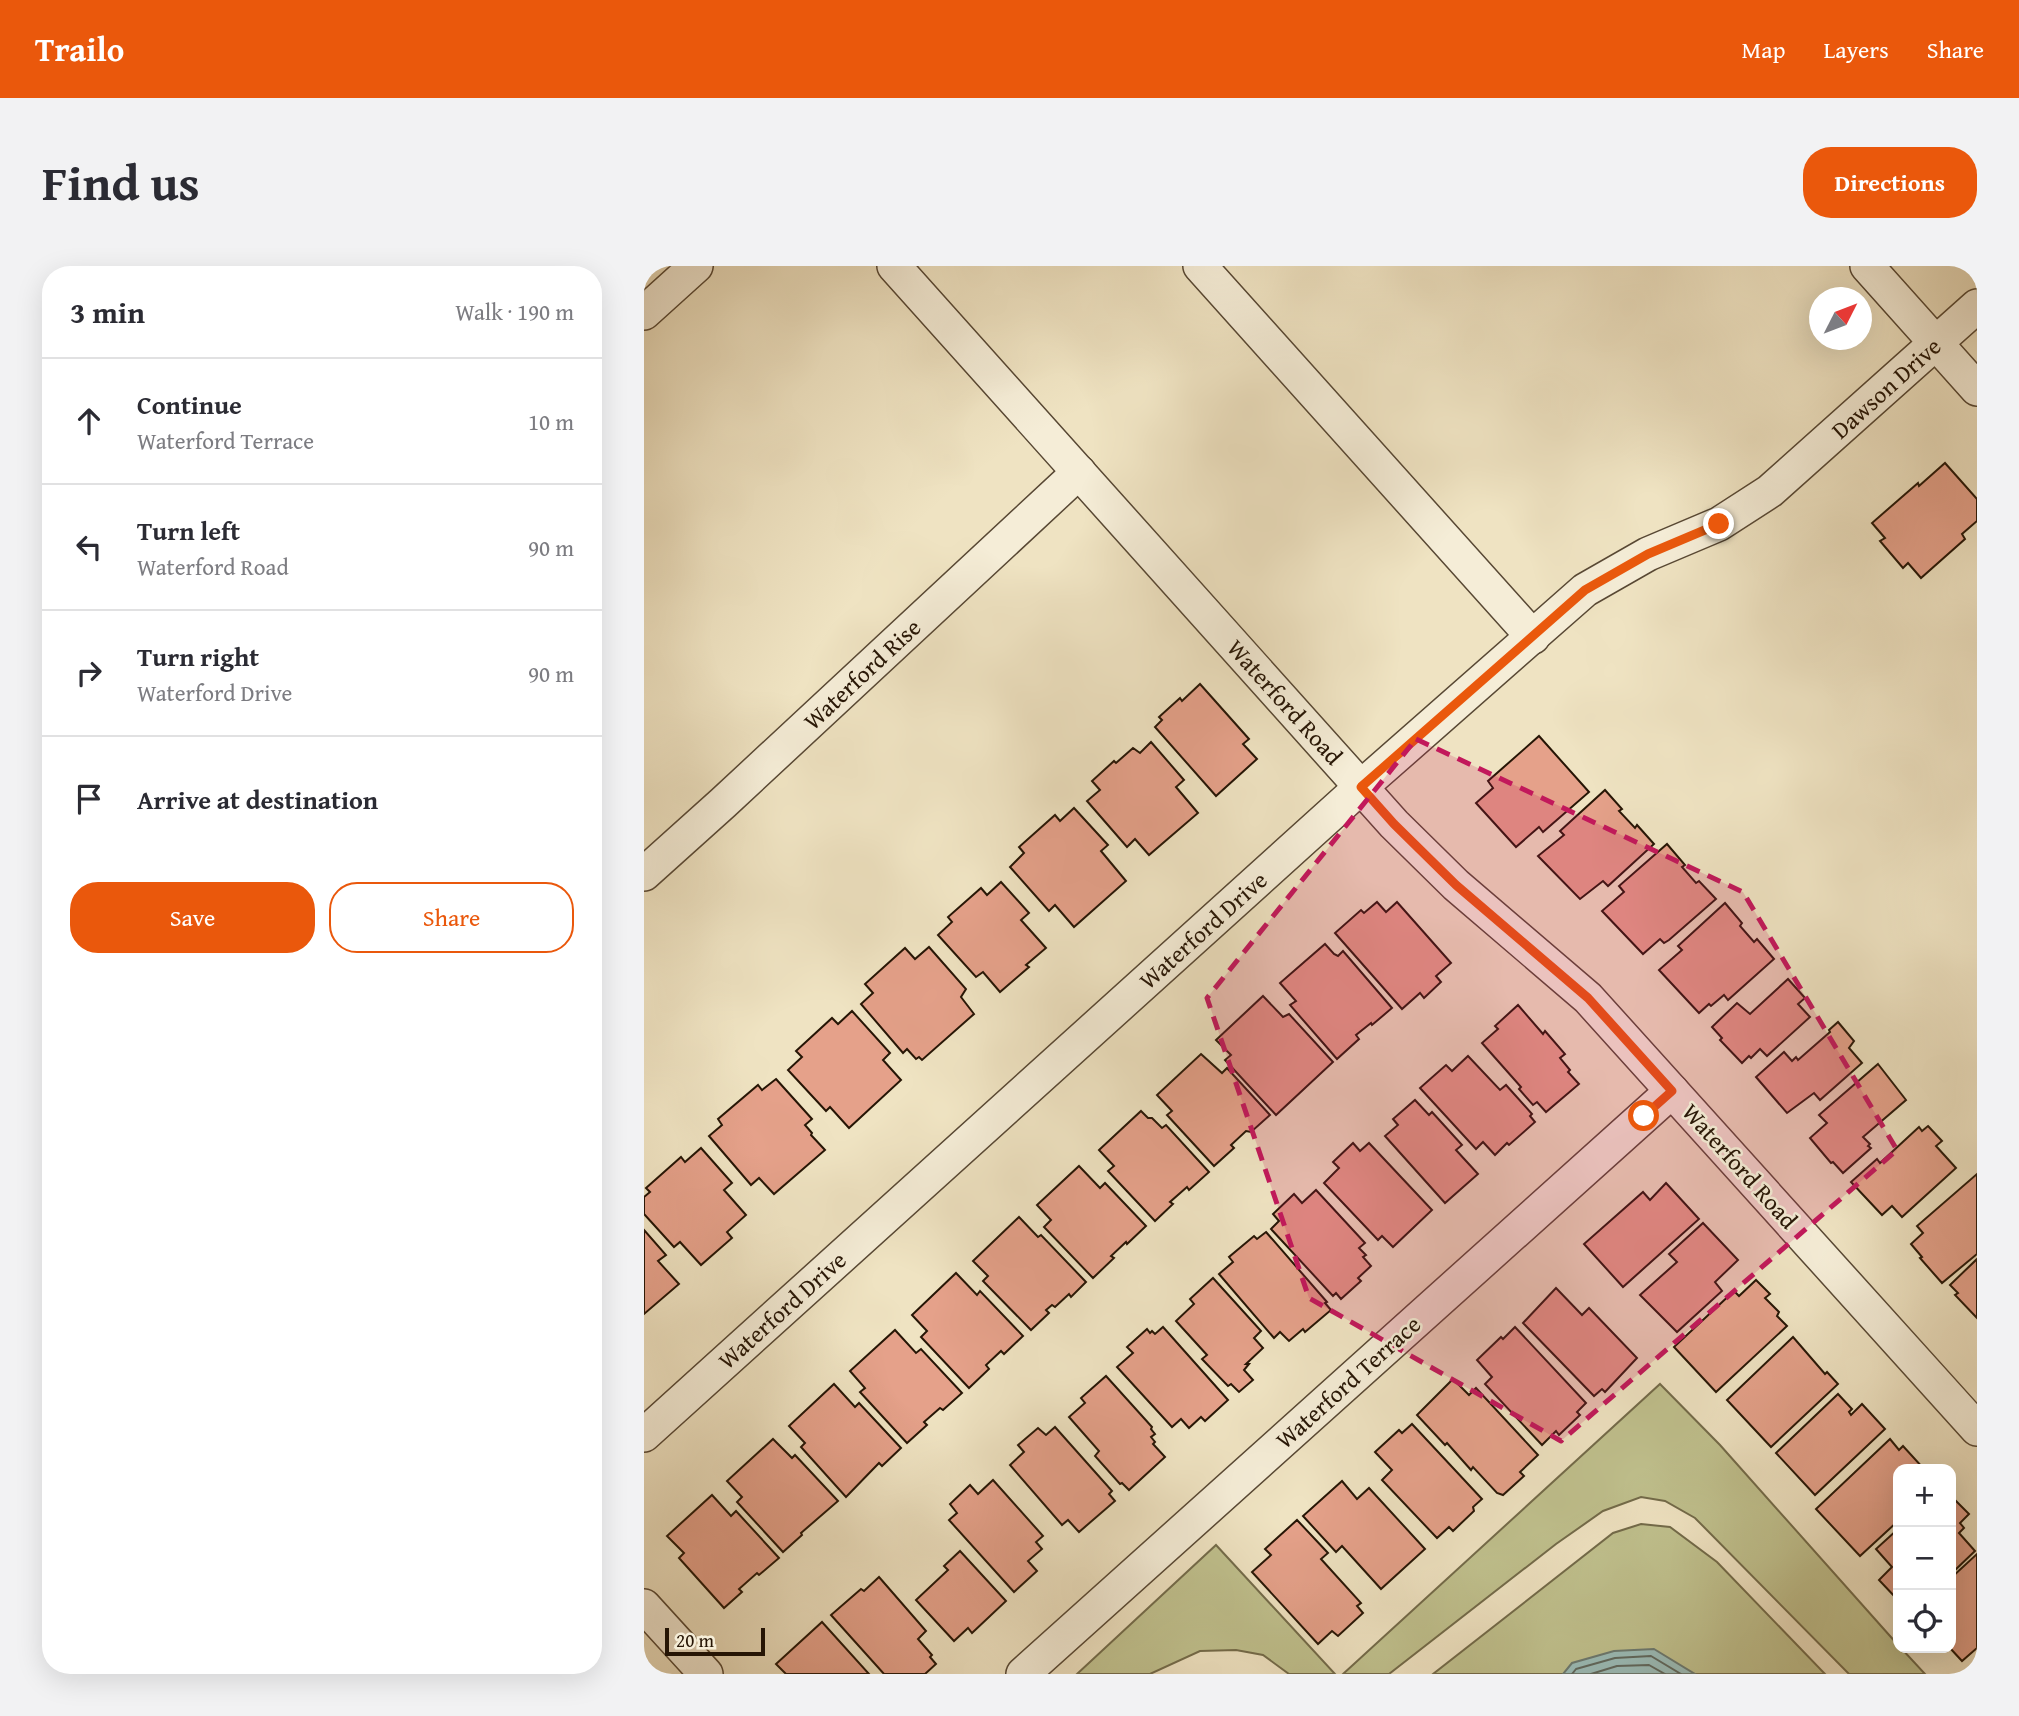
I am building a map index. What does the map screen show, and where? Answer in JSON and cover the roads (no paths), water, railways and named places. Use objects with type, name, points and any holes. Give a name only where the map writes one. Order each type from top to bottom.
[{"type":"street","points":[[644,313],[696,266]]},
{"type":"street","name":"Waterford Road","points":[[894,266],[1394,824],[1456,885],[1588,998],[1977,1429]]},
{"type":"street","points":[[1200,266],[1533,637]]},
{"type":"street","points":[[1867,266],[1977,389]]},
{"type":"street","name":"Dawson Drive","points":[[1794,470],[1977,306]]},
{"type":"street","name":"Waterford Drive","points":[[644,1435],[1361,787],[1585,590],[1648,554],[1719,524],[1770,491],[1794,470]]},
{"type":"street","name":"Waterford Rise","points":[[644,874],[1079,472]]},
{"type":"street","name":"Waterford Terrace","points":[[1023,1674],[1672,1091]]},
{"type":"street","points":[[644,1606],[706,1674]]},
{"type":"water","points":[[1654,1649],[1695,1674],[1563,1674],[1572,1663],[1614,1651]]}]
